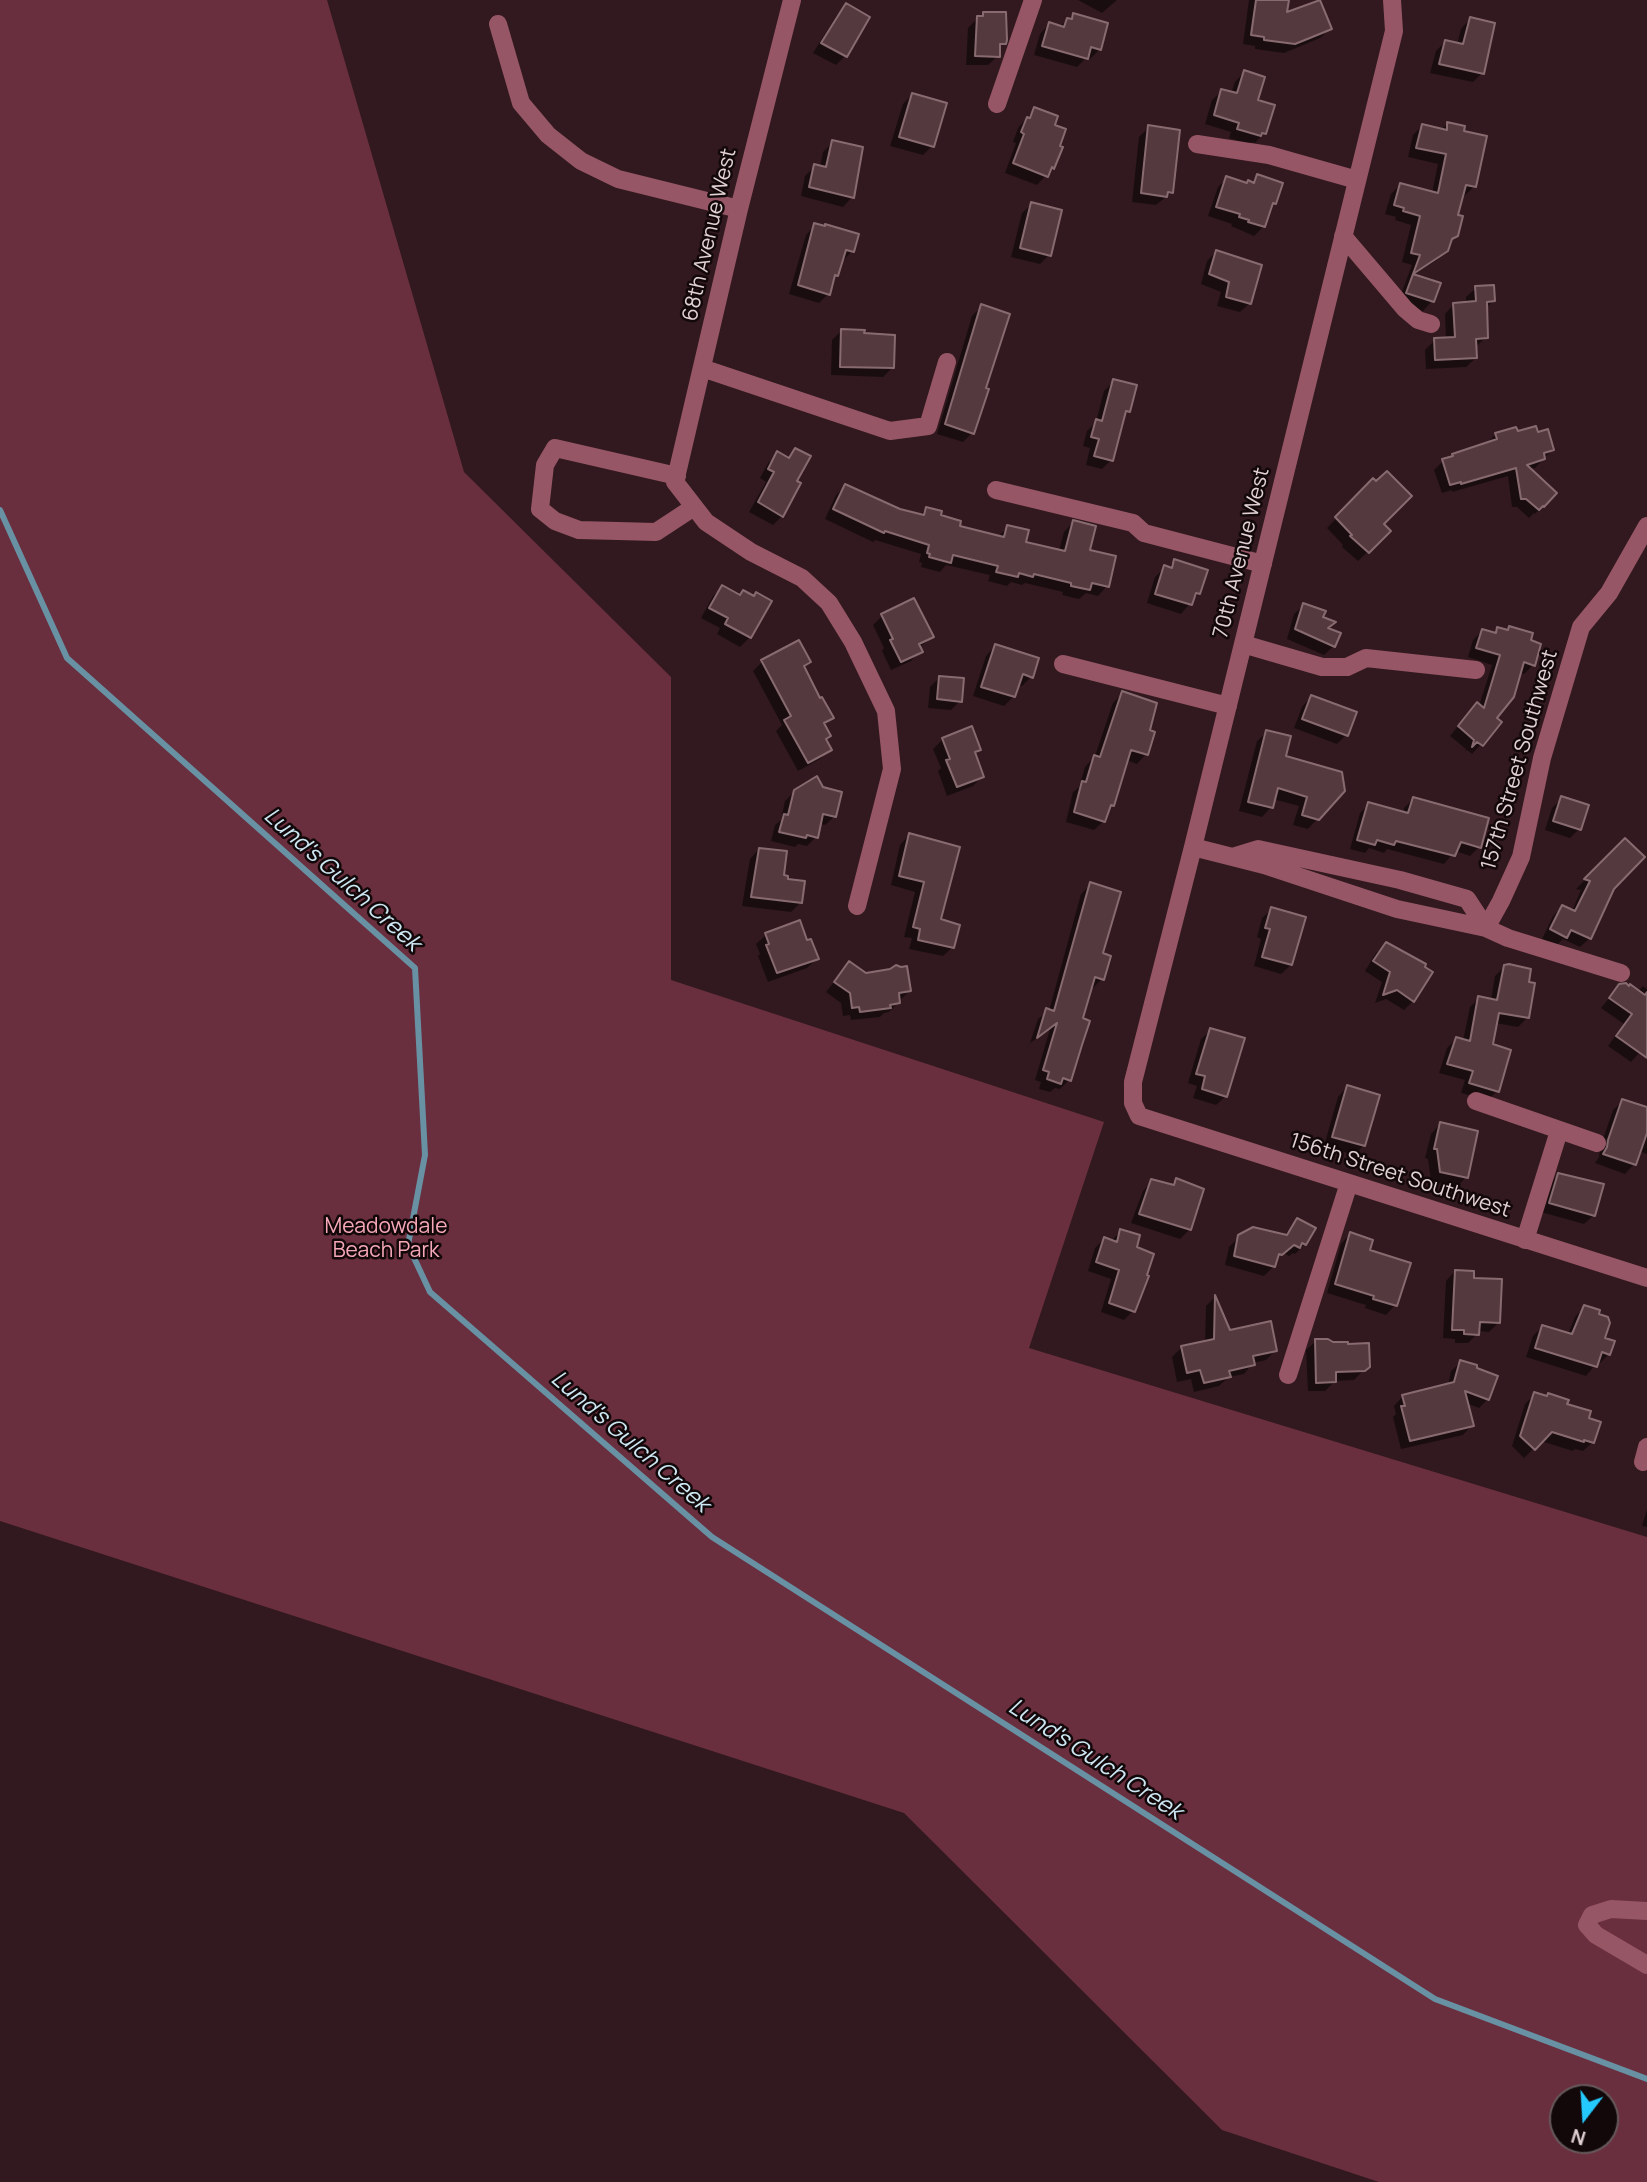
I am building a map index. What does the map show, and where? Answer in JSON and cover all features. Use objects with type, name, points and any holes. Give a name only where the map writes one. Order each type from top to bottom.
[{"type":"street","name":"68th Avenue West","points":[[676,479],[738,209],[792,0]]},
{"type":"street","points":[[997,104],[1033,0]]},
{"type":"street","name":"70th Avenue West","points":[[1139,1116],[1133,1103],[1133,1082],[1394,31],[1392,0]]},
{"type":"street","points":[[498,24],[521,103],[548,135],[581,161],[618,179],[738,209]]},
{"type":"street","points":[[1197,144],[1269,155],[1357,180]]},
{"type":"street","points":[[1343,236],[1405,309],[1418,320],[1431,324]]},
{"type":"street","points":[[702,368],[890,431],[928,426],[947,362]]},
{"type":"street","points":[[694,507],[656,532],[579,530],[555,521],[540,509],[545,465],[555,448],[676,479],[706,522],[751,552],[802,578],[829,603],[853,642],[886,711],[892,769],[857,906]]},
{"type":"street","points":[[996,489],[1133,523],[1144,533],[1263,564]]},
{"type":"street","name":"157th Street Southwest","points":[[1486,928],[1502,901],[1521,857],[1542,758],[1581,627],[1609,593],[1647,526]]},
{"type":"street","points":[[1243,644],[1322,667],[1347,667],[1366,658],[1476,670]]},
{"type":"street","points":[[1063,664],[1227,706]]},
{"type":"street","points":[[1193,847],[1265,865],[1397,909],[1486,928],[1508,938],[1621,974]]},
{"type":"street","points":[[1232,857],[1258,849],[1400,880],[1467,898],[1486,928]]},
{"type":"street","points":[[1476,1101],[1597,1143]]},
{"type":"street","name":"156th Street Southwest","points":[[1139,1116],[1647,1278]]},
{"type":"street","points":[[1525,1240],[1559,1130]]},
{"type":"street","points":[[1288,1375],[1349,1183]]},
{"type":"street","points":[[1647,1911],[1611,1909],[1592,1915],[1587,1925],[1596,1935],[1647,1965]]},
{"type":"green space","name":"Meadowdale Beach Park","points":[[0,0],[327,0],[464,472],[671,677],[671,980],[1104,1122],[1029,1348],[1647,1537],[1647,2182],[1379,2182],[1222,2130],[904,1813],[0,1521]]},
{"type":"building","points":[[1256,0],[1289,0],[1287,12],[1320,0],[1332,29],[1295,44],[1264,40],[1264,37],[1251,35]]},
{"type":"building","points":[[846,3],[870,17],[847,57],[821,43]]},
{"type":"building","points":[[983,12],[1006,12],[1007,40],[1006,44],[1000,44],[1000,57],[975,56],[977,16],[983,16]]},
{"type":"building","points":[[1073,13],[1108,23],[1101,50],[1091,47],[1088,59],[1042,46],[1049,22],[1064,27],[1067,18],[1072,19]]},
{"type":"building","points":[[1470,17],[1495,23],[1484,74],[1439,64],[1445,40],[1463,44]]},
{"type":"building","points":[[1244,70],[1265,77],[1258,100],[1275,105],[1266,134],[1262,133],[1261,136],[1237,129],[1239,123],[1214,115],[1221,89],[1237,93]]},
{"type":"building","points":[[912,93],[947,103],[934,147],[899,137]]},
{"type":"building","points":[[1034,107],[1058,116],[1055,125],[1066,129],[1060,146],[1063,147],[1048,177],[1013,163],[1024,134],[1021,132]]},
{"type":"building","points":[[1447,122],[1465,126],[1464,131],[1487,136],[1476,187],[1466,185],[1458,215],[1463,216],[1458,236],[1452,239],[1448,251],[1413,274],[1420,255],[1411,253],[1420,216],[1394,205],[1400,183],[1438,193],[1446,154],[1416,148],[1422,124],[1447,130]]},
{"type":"building","points":[[1148,125],[1180,130],[1173,193],[1168,192],[1167,197],[1141,193]]},
{"type":"building","points":[[832,140],[863,147],[854,198],[809,187],[814,164],[826,167]]},
{"type":"building","points":[[1257,174],[1283,183],[1265,227],[1248,222],[1249,220],[1239,217],[1240,214],[1216,207],[1226,176],[1254,183]]},
{"type":"building","points":[[1031,202],[1062,210],[1051,256],[1020,248]]},
{"type":"building","points":[[814,223],[859,234],[854,252],[846,250],[830,295],[798,285]]},
{"type":"building","points":[[1216,250],[1262,265],[1251,304],[1226,297],[1229,282],[1209,274]]},
{"type":"building","points":[[1413,274],[1441,283],[1434,302],[1406,293]]},
{"type":"building","points":[[1494,285],[1495,301],[1487,302],[1488,338],[1476,339],[1477,358],[1435,360],[1434,338],[1455,337],[1453,303],[1476,301],[1475,286]]},
{"type":"building","points":[[981,304],[1010,314],[974,434],[945,424]]},
{"type":"building","points":[[841,329],[895,335],[894,368],[840,367]]},
{"type":"building","points":[[1113,379],[1137,385],[1130,412],[1126,411],[1113,461],[1094,456],[1099,439],[1091,437],[1096,419],[1102,421]]},
{"type":"building","points":[[1536,426],[1538,432],[1548,429],[1554,450],[1544,453],[1545,459],[1527,465],[1557,493],[1544,507],[1539,510],[1526,499],[1521,499],[1516,468],[1450,485],[1442,459],[1497,439],[1495,433],[1516,427],[1518,431]]},
{"type":"building","points":[[795,448],[811,456],[797,481],[801,483],[783,517],[758,502],[774,472],[768,469],[777,451],[789,458]]},
{"type":"building","points":[[1387,471],[1412,496],[1384,524],[1391,531],[1369,553],[1350,536],[1352,535],[1335,517],[1373,478],[1376,481]]},
{"type":"building","points":[[845,484],[900,509],[924,515],[926,507],[942,511],[941,515],[961,521],[960,526],[1004,537],[1007,525],[1029,530],[1026,542],[1065,551],[1073,520],[1096,526],[1090,550],[1116,556],[1109,587],[1092,583],[1090,590],[1034,574],[1033,577],[1019,573],[1018,577],[996,572],[998,566],[953,555],[951,563],[929,557],[929,545],[885,531],[884,533],[833,509]]},
{"type":"building","points":[[1174,559],[1208,570],[1200,594],[1196,593],[1192,605],[1155,594],[1164,565],[1172,568]]},
{"type":"building","points":[[722,585],[740,595],[743,590],[754,596],[756,592],[772,601],[751,638],[725,624],[728,618],[709,608]]},
{"type":"building","points":[[914,598],[934,637],[919,644],[923,652],[901,662],[881,614]]},
{"type":"building","points":[[1303,603],[1326,611],[1323,617],[1336,622],[1328,628],[1341,633],[1335,647],[1295,629]]},
{"type":"building","points":[[1509,626],[1533,633],[1531,640],[1541,644],[1535,666],[1524,662],[1514,697],[1497,718],[1502,722],[1483,746],[1477,742],[1472,747],[1474,740],[1458,726],[1477,702],[1484,708],[1500,655],[1476,648],[1482,629],[1496,633],[1497,627],[1508,630]]},
{"type":"building","points":[[799,640],[811,662],[804,666],[820,698],[822,697],[834,718],[824,723],[831,736],[826,739],[832,750],[808,763],[784,720],[791,716],[761,660]]},
{"type":"building","points":[[995,644],[1039,658],[1033,678],[1023,674],[1015,697],[981,687]]},
{"type":"building","points":[[939,676],[964,678],[962,702],[937,699]]},
{"type":"building","points":[[1122,691],[1157,703],[1150,730],[1155,732],[1148,755],[1131,750],[1114,806],[1111,805],[1105,822],[1074,812],[1082,781],[1086,782],[1094,755],[1100,757]]},
{"type":"building","points":[[1311,695],[1357,712],[1348,736],[1302,719]]},
{"type":"building","points":[[972,726],[981,750],[975,752],[984,777],[957,787],[946,760],[950,759],[942,738]]},
{"type":"building","points":[[1266,730],[1291,736],[1286,756],[1342,772],[1345,791],[1319,820],[1302,815],[1307,797],[1278,788],[1273,808],[1248,802]]},
{"type":"building","points":[[817,776],[823,787],[842,792],[836,817],[823,814],[818,838],[779,832],[784,814],[788,815],[794,790]]},
{"type":"building","points":[[1561,796],[1589,805],[1581,830],[1553,821]]},
{"type":"building","points":[[1413,797],[1489,818],[1481,848],[1461,842],[1455,856],[1396,841],[1394,845],[1377,840],[1375,845],[1357,840],[1368,802],[1408,813]]},
{"type":"building","points":[[909,833],[960,847],[941,919],[960,925],[954,948],[918,940],[920,929],[913,927],[924,882],[899,876]]},
{"type":"building","points":[[1625,838],[1645,857],[1614,889],[1591,939],[1571,930],[1567,938],[1550,929],[1562,905],[1575,911],[1590,881],[1584,879]]},
{"type":"building","points":[[759,848],[787,851],[784,875],[788,876],[788,879],[805,881],[802,903],[751,897]]},
{"type":"building","points":[[1090,882],[1121,892],[1103,953],[1111,956],[1104,980],[1095,977],[1083,1018],[1090,1021],[1071,1081],[1063,1078],[1061,1084],[1047,1079],[1049,1072],[1043,1070],[1057,1023],[1037,1038],[1046,1008],[1054,1011]]},
{"type":"building","points":[[1271,907],[1306,917],[1292,965],[1262,957],[1270,929],[1265,928]]},
{"type":"building","points":[[800,920],[807,940],[811,939],[819,959],[777,973],[766,945],[769,944],[765,933]]},
{"type":"building","points":[[1386,942],[1426,964],[1425,967],[1433,972],[1414,1002],[1397,990],[1383,995],[1390,972],[1373,961]]},
{"type":"building","points":[[849,961],[866,973],[890,969],[896,965],[907,966],[911,991],[899,993],[900,1003],[890,1005],[891,1008],[860,1012],[859,1007],[852,1008],[850,993],[834,982]]},
{"type":"building","points":[[1504,965],[1531,969],[1529,982],[1535,983],[1529,1018],[1499,1013],[1493,1044],[1511,1050],[1499,1092],[1469,1083],[1473,1071],[1447,1064],[1456,1037],[1470,1041],[1478,996],[1497,1000]]},
{"type":"building","points":[[1626,983],[1645,995],[1647,992],[1647,1058],[1616,1036],[1632,1014],[1609,998],[1619,984]]},
{"type":"building","points":[[1210,1028],[1245,1038],[1227,1097],[1202,1089],[1205,1076],[1196,1074]]},
{"type":"building","points":[[1347,1085],[1380,1095],[1365,1146],[1332,1137]]},
{"type":"building","points":[[1622,1099],[1647,1107],[1647,1133],[1636,1165],[1603,1154]]},
{"type":"building","points":[[1440,1122],[1478,1131],[1468,1178],[1440,1172],[1437,1149],[1434,1149]]},
{"type":"building","points":[[1558,1173],[1604,1184],[1595,1216],[1549,1203]]},
{"type":"building","points":[[1176,1178],[1204,1189],[1191,1230],[1139,1214],[1151,1179],[1174,1185]]},
{"type":"building","points":[[1297,1218],[1316,1228],[1306,1245],[1302,1243],[1300,1248],[1294,1245],[1282,1255],[1279,1254],[1275,1267],[1234,1256],[1238,1235],[1253,1227],[1287,1235]]},
{"type":"building","points":[[1120,1229],[1140,1235],[1137,1247],[1154,1254],[1135,1312],[1109,1303],[1119,1270],[1096,1262],[1104,1237],[1117,1242]]},
{"type":"building","points":[[1350,1232],[1373,1240],[1370,1250],[1411,1263],[1397,1306],[1335,1284]]},
{"type":"building","points":[[1455,1270],[1474,1271],[1474,1278],[1502,1279],[1500,1323],[1480,1322],[1479,1335],[1464,1334],[1464,1330],[1452,1330]]},
{"type":"building","points":[[1215,1295],[1230,1330],[1271,1321],[1277,1351],[1253,1356],[1255,1365],[1229,1371],[1231,1377],[1204,1383],[1200,1370],[1187,1373],[1181,1346],[1214,1339]]},
{"type":"building","points":[[1584,1305],[1600,1310],[1599,1314],[1608,1317],[1610,1323],[1605,1338],[1615,1341],[1610,1355],[1602,1352],[1597,1367],[1535,1348],[1542,1325],[1572,1334]]},
{"type":"building","points":[[1315,1339],[1348,1344],[1369,1343],[1370,1367],[1365,1371],[1336,1372],[1336,1382],[1316,1383]]},
{"type":"building","points":[[1460,1360],[1498,1376],[1489,1400],[1465,1391],[1474,1426],[1410,1441],[1401,1406],[1405,1406],[1402,1395],[1454,1382]]},
{"type":"building","points":[[1534,1392],[1547,1396],[1548,1393],[1569,1400],[1567,1404],[1591,1411],[1589,1418],[1601,1422],[1594,1443],[1552,1432],[1535,1450],[1520,1436]]},
{"type":"waterway","name":"Lund's Gulch Creek","points":[[0,510],[67,658],[415,968],[425,1155],[408,1245],[430,1292],[712,1537],[1435,1999],[1647,2079]]}]
